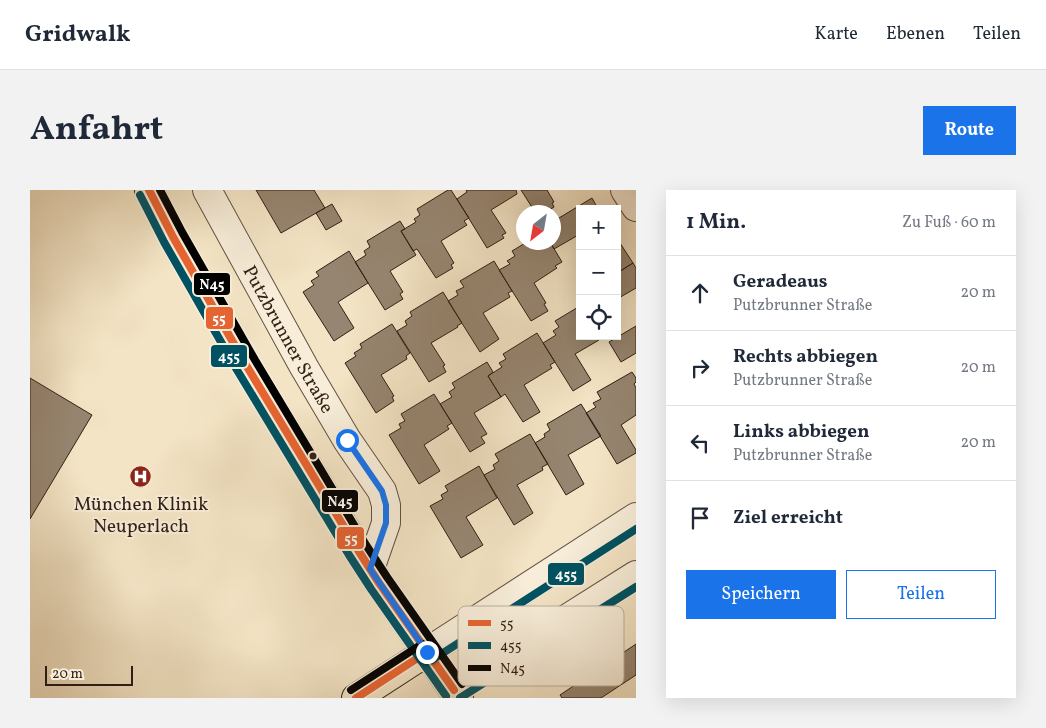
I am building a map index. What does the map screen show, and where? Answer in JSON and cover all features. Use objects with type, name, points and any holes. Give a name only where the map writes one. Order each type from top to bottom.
[{"type":"main road","points":[[149,190],[173,237],[246,365],[370,569],[427,652],[451,695]]},
{"type":"main road","points":[[356,698],[427,652]]},
{"type":"street","name":"Putzbrunner Straße","points":[[207,190],[304,367],[347,440],[382,491],[386,505],[386,523],[370,569]]},
{"type":"street","points":[[625,190],[636,207]]},
{"type":"street","points":[[498,606],[636,517]]},
{"type":"street","points":[[588,606],[636,575]]},
{"type":"street","points":[[427,652],[458,632]]},
{"type":"street","points":[[451,695],[465,686]]},
{"type":"building","points":[[256,190],[314,190],[325,208],[281,233]]},
{"type":"building","points":[[451,190],[469,218],[464,221],[467,225],[441,241],[454,263],[451,265],[453,268],[436,278],[417,249],[413,251],[401,231],[416,222],[414,219],[420,215],[417,209]]},
{"type":"building","points":[[466,190],[516,190],[517,194],[491,210],[506,233],[502,235],[504,238],[487,248],[457,199],[467,192]]},
{"type":"building","points":[[521,190],[547,190],[554,202],[552,203],[553,205],[531,205]]},
{"type":"building","points":[[592,198],[596,205],[580,205]]},
{"type":"building","points":[[332,204],[342,221],[326,230],[316,213]]},
{"type":"building","points":[[576,208],[576,236],[561,245],[561,217]]},
{"type":"building","points":[[400,221],[405,229],[401,231],[416,255],[390,271],[403,292],[400,294],[403,299],[385,310],[355,262],[366,255],[364,251],[370,247],[367,241]]},
{"type":"building","points":[[621,245],[633,263],[621,270]]},
{"type":"building","points":[[516,249],[555,250],[562,262],[555,266],[557,268],[534,283],[546,303],[544,304],[548,311],[531,321],[499,270],[510,264],[507,261],[515,256],[512,251]]},
{"type":"building","points":[[349,251],[368,283],[338,302],[354,328],[334,341],[303,292],[314,285],[311,281],[319,276],[316,272]]},
{"type":"building","points":[[494,261],[512,291],[508,293],[510,297],[483,313],[499,339],[480,352],[448,301],[458,295],[456,291],[464,287],[460,281]]},
{"type":"building","points":[[633,263],[636,268],[636,288],[621,297],[621,295],[621,270]]},
{"type":"building","points":[[443,292],[462,323],[431,343],[445,365],[443,366],[446,372],[429,382],[397,331],[407,325],[405,321],[412,316],[410,312]]},
{"type":"building","points":[[576,308],[576,340],[599,340],[575,354],[591,380],[573,391],[543,343],[556,335],[553,331],[559,327],[555,321]]},
{"type":"building","points":[[392,324],[410,353],[406,356],[407,359],[381,375],[394,396],[392,397],[394,401],[376,413],[345,363],[356,356],[354,353],[362,348],[360,344]]},
{"type":"building","points":[[636,326],[636,353],[621,362],[609,342],[621,340],[621,335]]},
{"type":"building","points":[[537,333],[555,362],[550,365],[552,368],[524,385],[540,412],[523,422],[505,394],[501,397],[488,376],[502,367],[499,363],[506,359],[503,354]]},
{"type":"building","points":[[487,362],[493,372],[488,376],[501,397],[474,413],[487,434],[481,437],[485,443],[470,452],[440,404],[452,397],[449,392],[455,388],[452,383]]},
{"type":"building","points":[[632,372],[636,378],[634,384],[636,388],[636,415],[621,425],[636,453],[617,464],[586,413],[596,407],[593,403],[601,399],[597,392]]},
{"type":"building","points":[[30,378],[92,415],[30,519]]},
{"type":"building","points":[[434,394],[452,423],[447,426],[449,429],[424,445],[440,471],[419,484],[389,435],[401,428],[399,424],[405,421],[401,414]]},
{"type":"building","points":[[581,404],[601,436],[568,455],[584,484],[566,495],[535,443],[545,437],[544,434],[550,430],[547,424]]},
{"type":"building","points":[[530,434],[548,464],[542,467],[543,470],[517,485],[533,513],[514,525],[484,475],[495,469],[493,465],[499,461],[495,454]]},
{"type":"building","points":[[479,466],[497,498],[466,517],[483,545],[461,558],[430,506],[443,499],[441,495],[448,491],[445,486]]},
{"type":"building","points":[[636,644],[636,675],[624,683],[624,652]]},
{"type":"building","points":[[573,686],[619,686],[601,698],[562,698],[560,695]]},
{"type":"transit line","name":"55","points":[[149,190],[173,237],[246,365],[358,550],[454,690]]},
{"type":"transit line","name":"N45","points":[[160,190],[255,360],[366,545],[458,678]]},
{"type":"transit line","name":"455","points":[[140,195],[164,242],[237,370],[349,555],[446,696]]},
{"type":"transit line","name":"455","points":[[516,606],[636,529]]},
{"type":"transit line","name":"455","points":[[606,606],[636,587]]},
{"type":"transit line","name":"455","points":[[432,660],[458,643]]},
{"type":"transit line","name":"N45","points":[[351,690],[422,644]]},
{"type":"transit line","name":"55","points":[[356,698],[427,652]]},
{"type":"transit line","name":"455","points":[[460,698],[479,686]]},
{"type":"place","name":"München Klinik Neuperlach","points":[[141,477]]},
{"type":"route","points":[[347,440],[382,491],[386,505],[386,523],[370,569],[427,652]]}]
